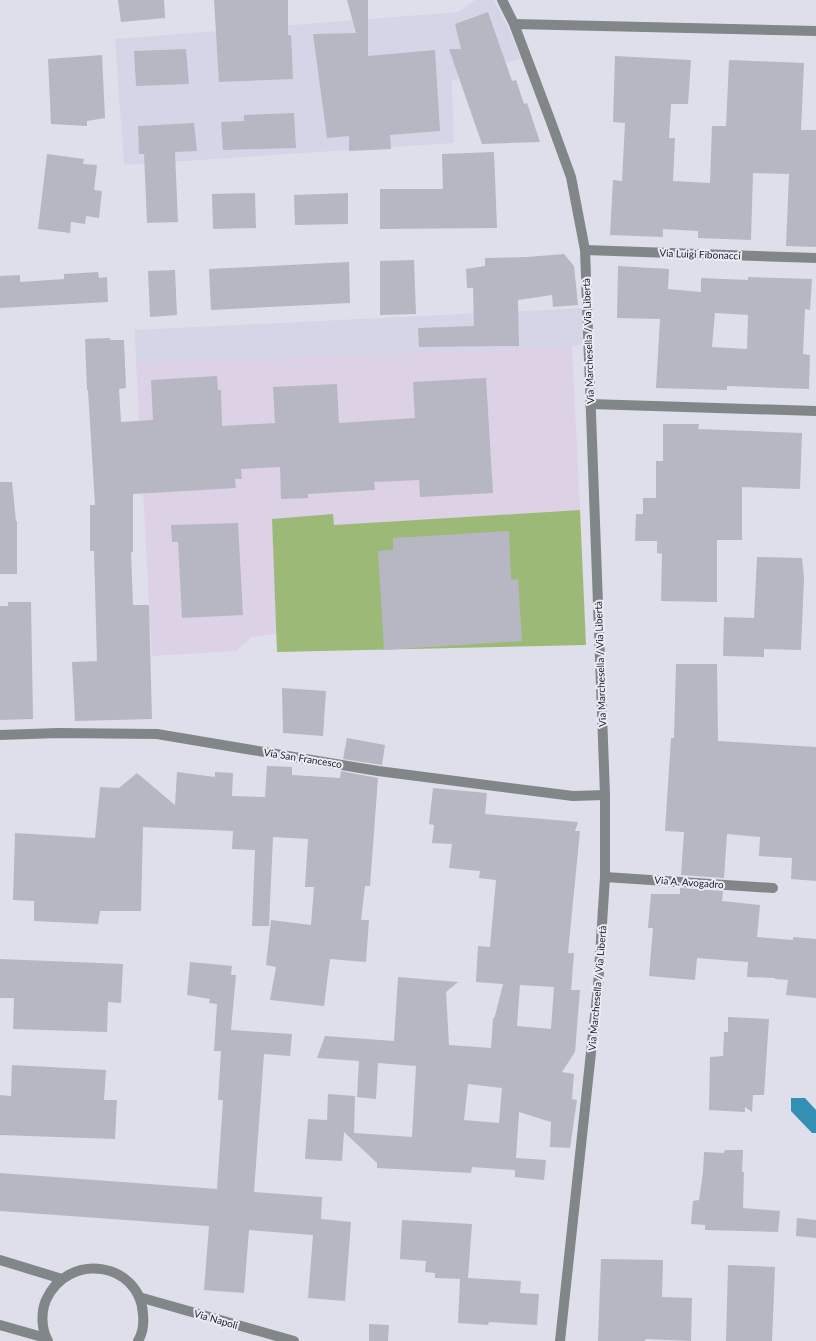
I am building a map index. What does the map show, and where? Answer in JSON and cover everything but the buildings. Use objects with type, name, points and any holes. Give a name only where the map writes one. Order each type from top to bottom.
[{"type":"street","name":"Via Marchesella / Via Libertà","points":[[502,0],[514,24],[552,122],[571,177],[585,250],[605,795],[606,877],[598,987],[560,1341]]},
{"type":"street","points":[[514,24],[816,31]]},
{"type":"street","name":"Via Luigi Fibonacci","points":[[585,250],[816,258]]},
{"type":"street","points":[[590,404],[816,411]]},
{"type":"street","name":"Via San Francesco","points":[[0,735],[58,733],[157,734],[378,771],[573,796],[605,795]]},
{"type":"street","name":"Via A. Avogadro","points":[[606,877],[773,888]]},
{"type":"street","points":[[0,1260],[62,1279]]},
{"type":"street","points":[[47,1340],[42,1322],[44,1306],[50,1291],[62,1279],[75,1271],[90,1268],[105,1269],[118,1275],[130,1284],[139,1297],[143,1310],[144,1324],[138,1341]]},
{"type":"street","name":"Via Napoli","points":[[139,1297],[294,1341]]},
{"type":"street","points":[[0,1325],[47,1340]]},
{"type":"shaded area","points":[[475,0],[494,0],[508,27],[521,58],[452,81],[454,143],[124,165],[115,39],[458,12]]},
{"type":"shaded area","points":[[583,308],[584,343],[572,347],[136,363],[135,330]]},
{"type":"shaded area","points":[[572,347],[580,510],[334,525],[333,515],[272,519],[277,634],[252,637],[236,651],[152,656],[136,363]]},
{"type":"green space","points":[[580,510],[586,645],[277,652],[272,519],[333,514],[334,525]]},
{"type":"water","points":[[791,1098],[805,1098],[816,1110],[816,1133],[812,1133],[791,1111]]}]
